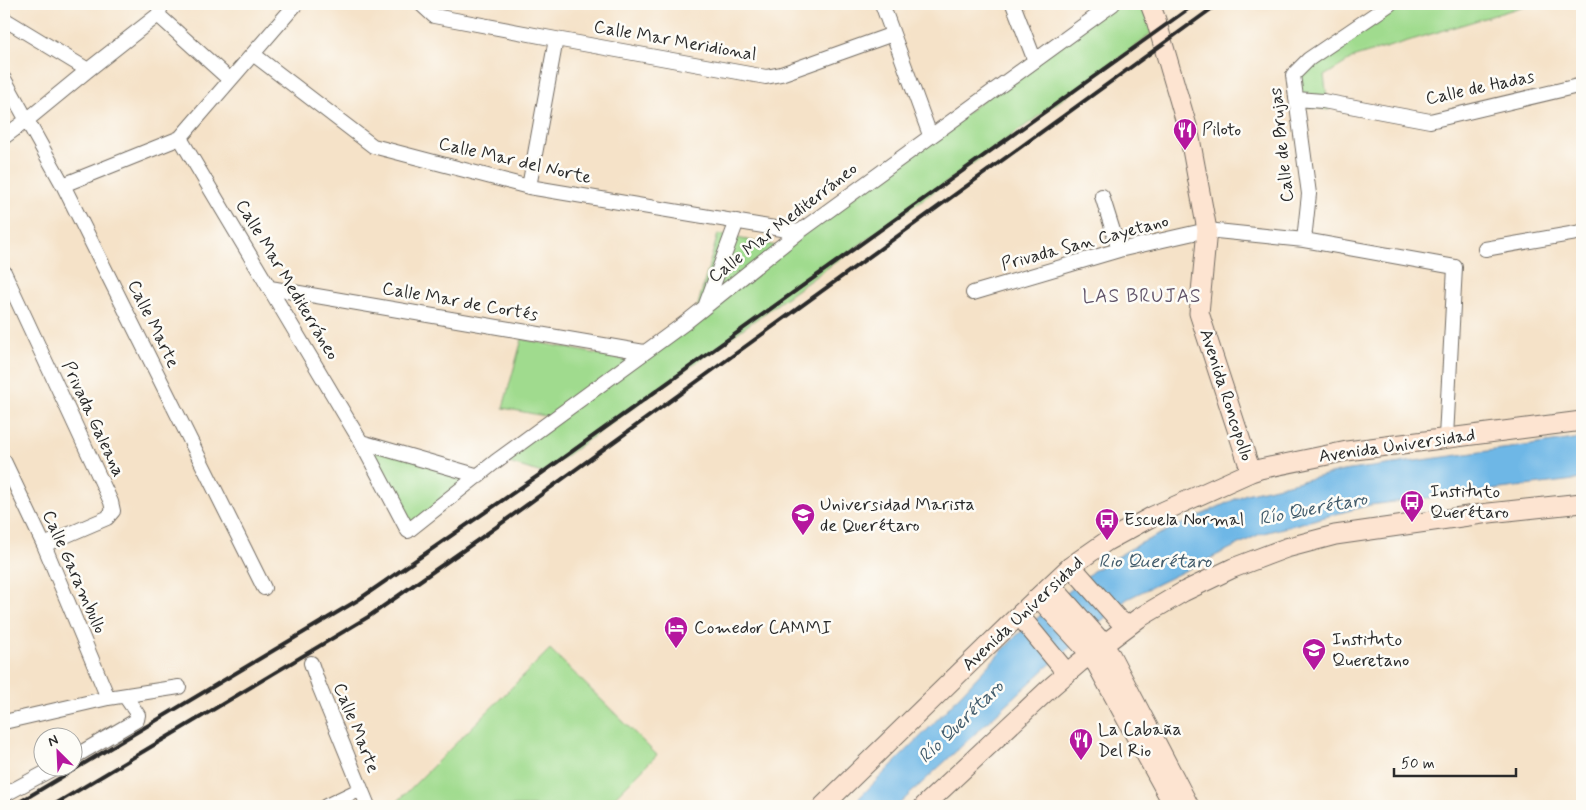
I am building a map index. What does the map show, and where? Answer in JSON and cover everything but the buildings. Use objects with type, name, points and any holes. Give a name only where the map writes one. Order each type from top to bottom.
[{"type":"main road","name":"Avenida Roncopollo","points":[[1150,4],[1189,133],[1207,230],[1199,313],[1251,472]]},
{"type":"main road","name":"Avenida Universidad","points":[[823,806],[1048,595],[1077,572],[1107,541],[1153,516],[1251,472],[1347,451],[1582,421]]},
{"type":"main road","points":[[924,806],[1061,669],[1094,646],[1183,592],[1232,568],[1286,548],[1335,535],[1489,513],[1582,503]]},
{"type":"main road","points":[[1077,572],[1113,614],[1128,626]]},
{"type":"main road","points":[[1048,595],[1094,646],[1111,656],[1188,806]]},
{"type":"main road","points":[[1023,620],[1061,669]]},
{"type":"main road","points":[[1094,646],[1102,672],[1174,806]]},
{"type":"street","points":[[63,184],[180,138],[296,4]]},
{"type":"street","name":"Calle Mar Meridional","points":[[421,4],[434,16],[556,40],[766,76],[781,74],[893,34]]},
{"type":"street","points":[[882,4],[930,135]]},
{"type":"street","points":[[1013,4],[1034,61]]},
{"type":"street","name":"Calle Mar Mediterráneo","points":[[180,138],[361,442],[408,531],[496,462],[705,308],[799,232],[930,135],[1113,4]]},
{"type":"street","name":"Calle de Brujas","points":[[1304,240],[1309,194],[1293,75],[1309,59],[1390,4]]},
{"type":"street","points":[[4,137],[160,10],[230,80]]},
{"type":"street","points":[[4,19],[88,70]]},
{"type":"street","points":[[529,187],[556,40]]},
{"type":"street","name":"Calle Mar del Norte","points":[[253,54],[373,146],[529,187],[799,232]]},
{"type":"street","name":"Calle Marte","points":[[4,79],[63,184],[264,588]]},
{"type":"street","name":"Calle de Hadas","points":[[1296,99],[1323,101],[1430,121],[1582,85]]},
{"type":"street","points":[[1102,196],[1120,250]]},
{"type":"street","points":[[705,308],[737,221]]},
{"type":"street","name":"Privada San Cayetano","points":[[973,293],[1120,250],[1207,230],[1304,240],[1455,268],[1446,437]]},
{"type":"street","points":[[1486,250],[1582,232]]},
{"type":"street","name":"Privada Galeana","points":[[4,272],[111,502],[113,512],[107,518],[44,545]]},
{"type":"street","name":"Calle Mar de Cortés","points":[[270,288],[644,352]]},
{"type":"street","points":[[361,442],[479,476]]},
{"type":"street","name":"Calle Garambullo","points":[[4,461],[44,545],[108,698]]},
{"type":"street","name":"Calle Marte","points":[[311,663],[368,806]]},
{"type":"street","points":[[4,722],[108,698],[179,687]]},
{"type":"street","points":[[82,752],[138,720],[138,715],[124,696]]},
{"type":"street","points":[[4,795],[35,778]]},
{"type":"street","points":[[326,806],[361,790]]},
{"type":"green space","points":[[1113,4],[1150,4],[1156,20],[1150,34],[1139,44],[542,473],[499,460],[555,418],[503,408],[522,339],[632,361]]},
{"type":"green space","points":[[1400,4],[1531,4],[1355,57],[1324,76],[1329,110],[1301,106],[1295,77]]},
{"type":"green space","points":[[718,234],[776,246],[697,308]]},
{"type":"green space","points":[[365,444],[478,477],[410,529]]},
{"type":"green space","points":[[550,649],[657,755],[606,806],[394,805]]},
{"type":"water","name":"Rio Querétaro","points":[[1582,438],[1582,479],[1370,505],[1260,534],[1127,599],[1047,667],[897,806],[851,806],[931,726],[1016,636],[1093,571],[1137,545],[1246,494],[1343,471]]},
{"type":"railway","points":[[13,806],[358,600],[542,473],[1195,4]]},
{"type":"railway","points":[[52,806],[368,617],[488,533],[1218,4]]},
{"type":"place","name":"Piloto","points":[[1185,151]]},
{"type":"place","name":"Instituto Querétaro","points":[[1412,523]]},
{"type":"place","name":"Universidad Marista de Querétaro","points":[[803,536]]},
{"type":"place","name":"Escuela Normal","points":[[1107,541]]},
{"type":"place","name":"Comedor CAMMI","points":[[676,649]]},
{"type":"place","name":"Instituto Queretano","points":[[1314,671]]},
{"type":"place","name":"La Cabaña Del Rio","points":[[1081,761]]},
{"type":"district","name":"LAS BRUJAS","points":[[1142,296]]},
{"type":"water label","name":"Río Querétaro","points":[[1313,509]]},
{"type":"water label","name":"Río Querétaro","points":[[961,722]]}]
